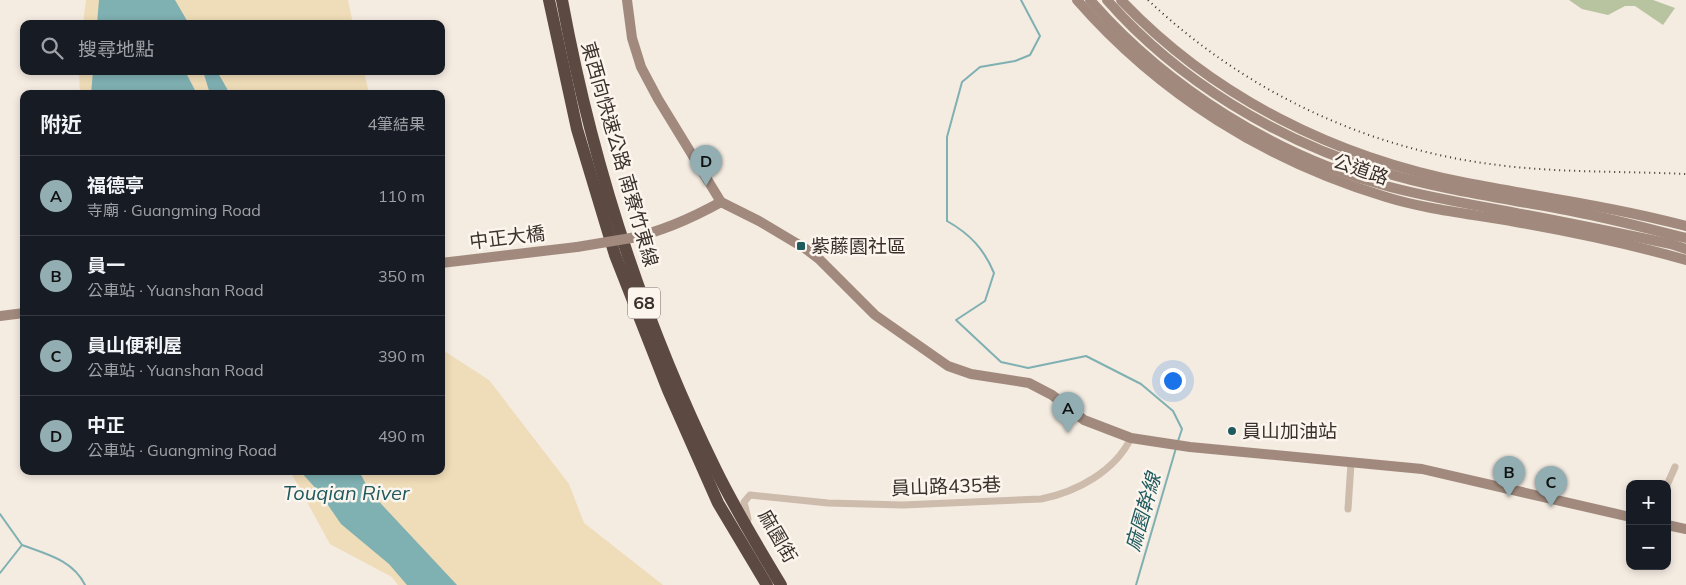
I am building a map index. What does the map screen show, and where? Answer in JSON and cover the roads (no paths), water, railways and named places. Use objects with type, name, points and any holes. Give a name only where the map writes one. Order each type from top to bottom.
[{"type":"highway","name":"東西向快速公路 南寮竹東線","points":[[549,0],[577,129],[615,255],[668,390],[718,503],[767,585]]},
{"type":"highway","name":"東西向快速公路 南寮竹東線","points":[[562,0],[589,126],[616,221],[643,299],[669,367],[716,471],[780,585]]},
{"type":"street","points":[[627,0],[632,38],[641,66],[658,99],[721,202],[759,221],[806,249],[819,259],[875,315],[937,360],[960,372],[1029,383],[1052,395],[1084,420],[1131,438],[1190,447],[1422,469],[1626,516]]},
{"type":"street","name":"公道路","points":[[1077,0],[1122,40],[1159,78],[1212,117],[1270,152],[1316,172],[1387,197],[1469,215],[1535,225],[1640,247],[1686,260]]},
{"type":"street","name":"公道路","points":[[1090,0],[1122,40],[1166,72],[1225,113],[1276,143],[1316,160],[1389,187],[1467,205],[1592,227],[1686,249]]},
{"type":"street","name":"公道路","points":[[1107,0],[1143,36],[1236,107],[1283,134],[1319,151],[1380,172],[1436,185],[1577,212],[1686,238]]},
{"type":"street","name":"公道路","points":[[1121,0],[1137,17],[1203,72],[1255,106],[1325,140],[1384,161],[1465,183],[1577,201],[1686,226]]},
{"type":"street","name":"中正大橋","points":[[445,263],[578,247],[631,238],[653,233],[688,220],[721,202]]},
{"type":"street","points":[[0,316],[20,314]]},
{"type":"street","name":"員山路435巷","points":[[744,502],[750,495],[756,495],[828,503],[903,506],[1041,498],[1060,495],[1105,470],[1124,453],[1131,438]]},
{"type":"street","points":[[1348,509],[1351,463]]},
{"type":"street","points":[[1669,480],[1675,467]]},
{"type":"street","name":"麻園街","points":[[744,502],[747,517],[788,585]]},
{"type":"street","points":[[1671,526],[1686,529]]},
{"type":"water","points":[[99,0],[175,0],[187,20],[97,20]]},
{"type":"water","points":[[93,75],[187,75],[195,90],[91,90]]},
{"type":"water","points":[[204,75],[219,75],[228,90],[209,90]]},
{"type":"water","name":"Touqian River","points":[[304,475],[361,475],[370,492],[457,585],[407,585],[389,564],[341,524],[319,492]]},
{"type":"waterway","points":[[1021,0],[1040,36],[1030,55],[1015,61],[980,67],[962,82],[947,137],[947,221],[963,231],[981,249],[994,273],[985,301],[956,320],[1001,362],[1028,368],[1086,356],[1141,384],[1173,411],[1182,429],[1178,441]]},
{"type":"waterway","name":"麻園幹線","points":[[1136,585],[1176,448]]},
{"type":"waterway","points":[[0,514],[22,545],[0,573]]},
{"type":"waterway","points":[[22,545],[49,555],[66,564],[80,576],[85,585]]},
{"type":"railway","points":[[1148,0],[1184,32],[1223,61],[1264,87],[1306,109],[1350,128],[1396,144],[1442,156],[1514,167],[1686,174]]},
{"type":"place","name":"中正","points":[[706,186]]},
{"type":"place","name":"紫藤園社區","points":[[801,246]]},
{"type":"place","name":"員山加油站","points":[[1232,431]]},
{"type":"place","name":"福德亭","points":[[1068,433]]},
{"type":"place","name":"員一","points":[[1509,497]]},
{"type":"place","name":"員山便利屋","points":[[1551,507]]}]
